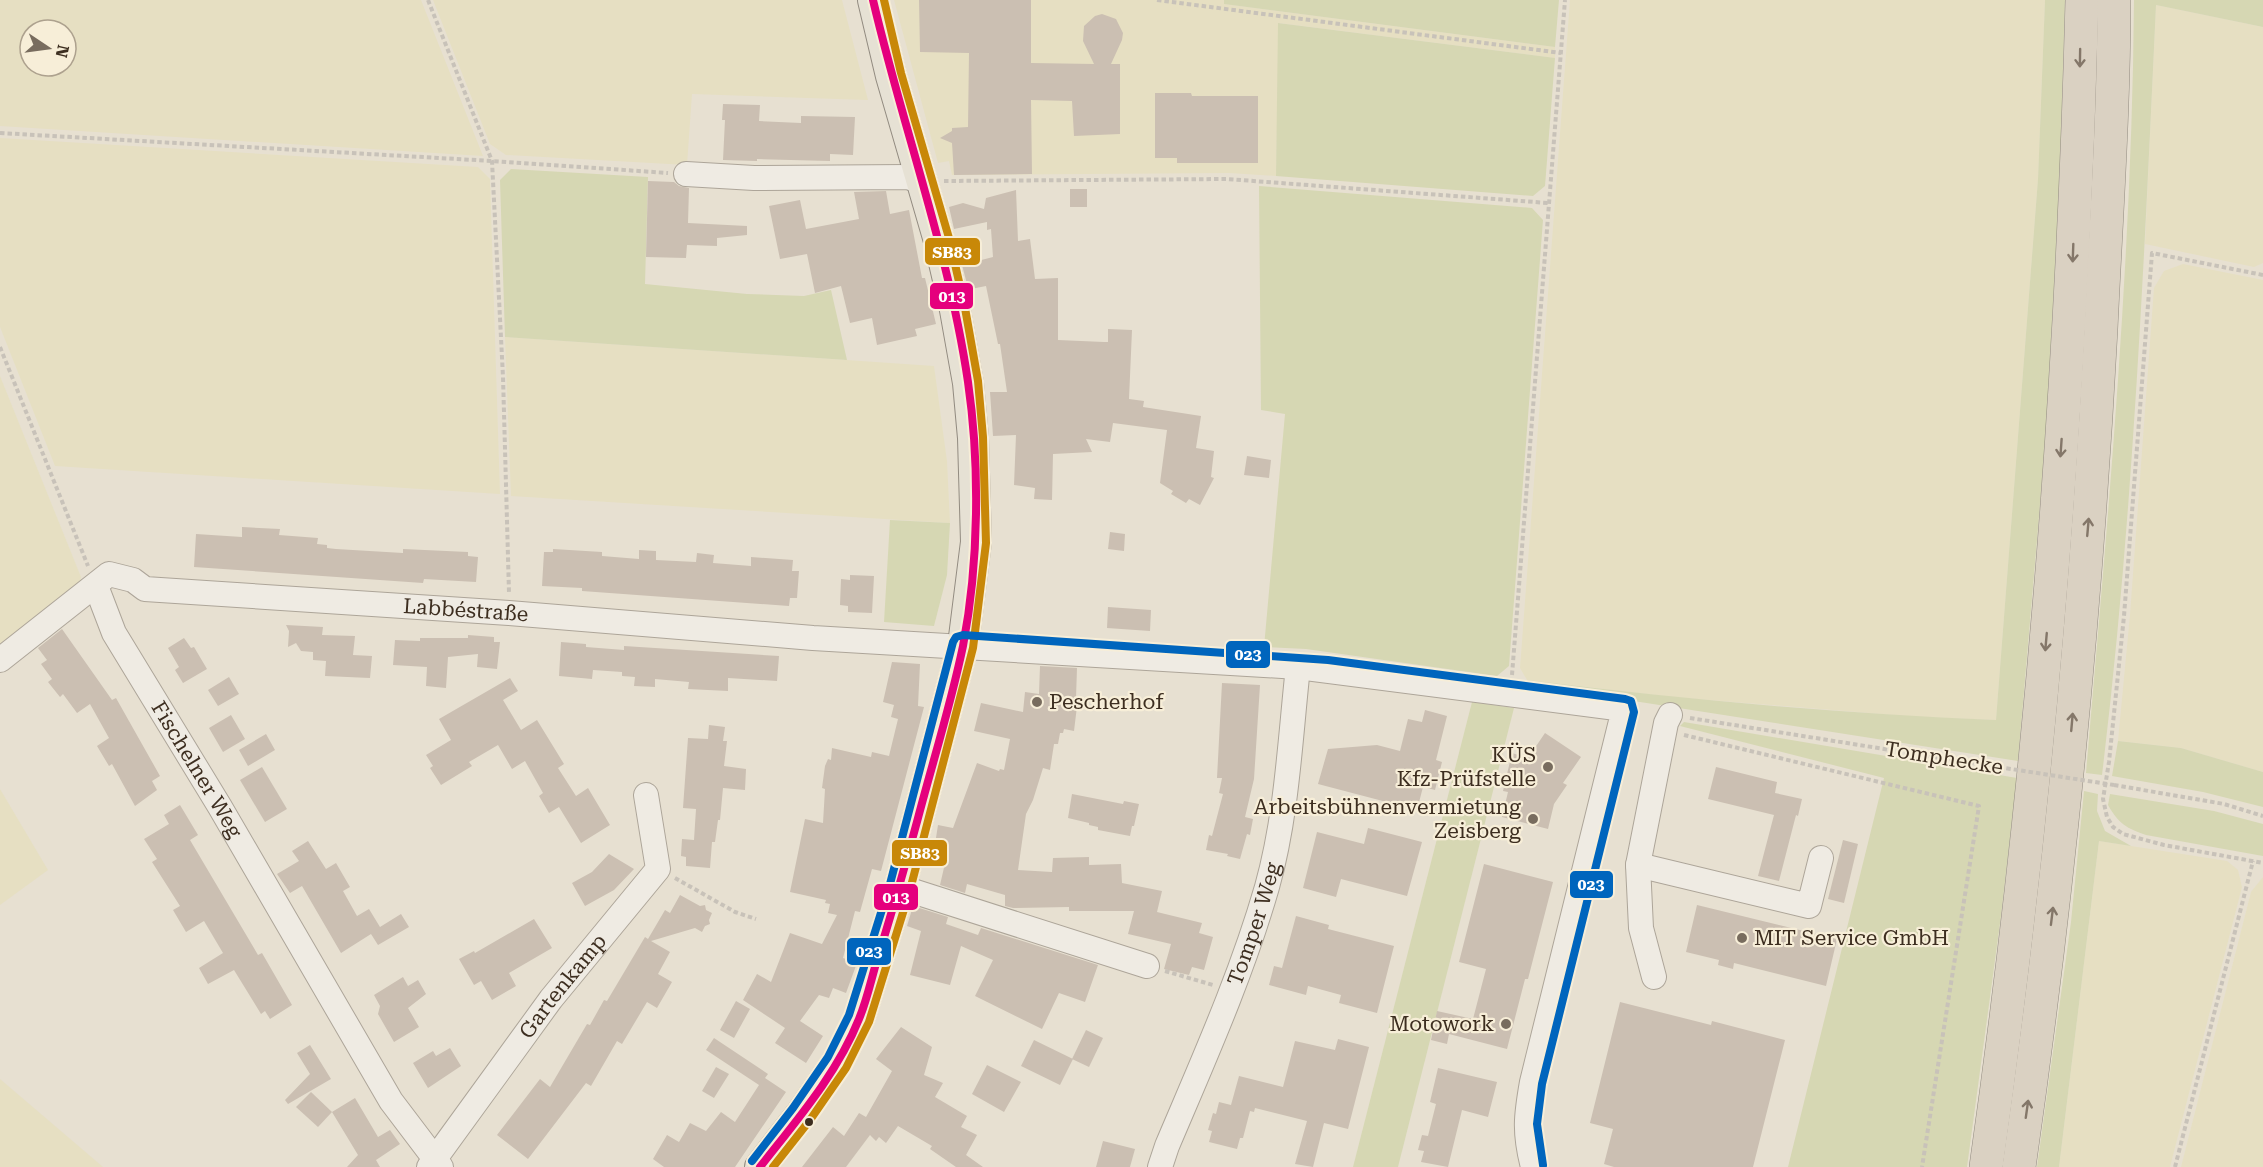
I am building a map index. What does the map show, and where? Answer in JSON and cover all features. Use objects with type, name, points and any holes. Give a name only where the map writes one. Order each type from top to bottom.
[{"type":"highway","points":[[1986,1167],[2024,870],[2046,649],[2073,260],[2082,0]]},
{"type":"highway","points":[[2019,1167],[2058,870],[2095,441],[2107,213],[2114,0]]},
{"type":"main road","points":[[760,1167],[837,1062],[855,1027],[880,956],[963,645],[976,542],[974,438],[968,383],[955,310],[924,183],[891,76],[873,0]]},
{"type":"street","points":[[686,174],[754,178],[908,177],[924,183]]},
{"type":"street","name":"Labbéstraße","points":[[0,660],[109,574],[133,580],[145,589],[509,613],[813,638],[963,645]]},
{"type":"street","name":"Fischelner Weg","points":[[96,586],[114,633],[226,818],[391,1101],[435,1164]]},
{"type":"street","points":[[963,645],[1298,667],[1624,709],[1532,1082],[1526,1119],[1528,1146],[1533,1167]]},
{"type":"street","name":"Tomper Weg","points":[[1160,1167],[1233,990],[1267,886],[1283,810],[1298,667]]},
{"type":"street","points":[[1654,977],[1641,927],[1638,865],[1668,719]]},
{"type":"street","points":[[646,795],[658,869]]},
{"type":"street","points":[[1638,865],[1809,906],[1821,858]]},
{"type":"street","name":"Gartenkamp","points":[[435,1164],[551,999],[658,869]]},
{"type":"street","points":[[900,886],[1147,966]]},
{"type":"path","points":[[428,0],[492,161],[503,377],[509,613]]},
{"type":"path","points":[[1157,0],[1561,53]]},
{"type":"path","points":[[1510,693],[1565,0]]},
{"type":"path","points":[[0,134],[686,174]]},
{"type":"path","points":[[924,183],[1227,179],[1548,203]]},
{"type":"path","points":[[2263,275],[2152,253],[2124,616],[2103,799],[2107,817],[2123,834],[2164,845],[2263,863]]},
{"type":"path","points":[[0,347],[96,586]]},
{"type":"path","points":[[1668,719],[1683,735],[1979,807],[1922,1167]]},
{"type":"path","name":"Tomphecke","points":[[1668,719],[2114,785],[2224,804],[2263,816]]},
{"type":"path","points":[[2175,1167],[2253,861]]},
{"type":"path","points":[[658,869],[735,912],[756,919]]},
{"type":"path","points":[[1147,966],[1233,990]]},
{"type":"shaded area","points":[[0,0],[421,0],[483,156],[0,126]]},
{"type":"shaded area","points":[[433,0],[842,0],[868,100],[692,94],[687,165],[506,155],[490,144]]},
{"type":"shaded area","points":[[894,0],[1224,0],[1224,4],[1555,47],[1555,58],[1279,23],[1276,176],[1229,173],[952,175],[949,161],[938,163]]},
{"type":"shaded area","points":[[1570,0],[2045,0],[2038,179],[1996,720],[1918,717],[1672,697],[1527,680],[1520,668]]},
{"type":"shaded area","points":[[2156,5],[2263,27],[2263,263],[2254,267],[2145,244]]},
{"type":"shaded area","points":[[0,138],[478,167],[490,179],[500,494],[55,466],[0,327]]},
{"type":"shaded area","points":[[2183,264],[2263,280],[2263,772],[2181,748],[2118,741],[2130,615],[2154,288],[2164,271]]},
{"type":"shaded area","points":[[505,337],[934,366],[947,461],[950,523],[511,496]]},
{"type":"shaded area","points":[[0,376],[81,577],[76,595],[0,651]]},
{"type":"shaded area","points":[[0,789],[48,870],[0,905]]},
{"type":"shaded area","points":[[2099,841],[2227,861],[2238,870],[2242,887],[2170,1167],[2059,1167]]},
{"type":"shaded area","points":[[2263,877],[2263,1167],[2181,1167],[2251,892]]},
{"type":"shaded area","points":[[0,1079],[103,1167],[0,1167]]},
{"type":"green space","points":[[1224,0],[1559,0],[1555,47],[1224,4]]},
{"type":"green space","points":[[2045,0],[2065,0],[2060,175],[2046,435],[2018,761],[1640,702],[1530,688],[1527,680],[1761,705],[1996,720],[2038,179]]},
{"type":"green space","points":[[2134,0],[2263,0],[2263,27],[2156,5],[2130,487],[2102,775],[2086,773],[2118,387],[2129,193]]},
{"type":"green space","points":[[1278,23],[1555,58],[1545,186],[1533,196],[1276,176]]},
{"type":"green space","points":[[511,169],[648,177],[645,284],[747,294],[804,296],[831,290],[847,360],[505,337],[500,180]]},
{"type":"green space","points":[[1259,186],[1532,208],[1543,220],[1509,666],[1497,676],[1306,649],[1264,647],[1285,414],[1261,410]]},
{"type":"green space","points":[[890,520],[950,523],[947,575],[934,626],[884,622]]},
{"type":"green space","points":[[1472,702],[1514,708],[1398,1167],[1353,1167]]},
{"type":"green space","points":[[1684,722],[2017,778],[1967,1167],[1788,1167],[1884,778],[1680,726]]},
{"type":"green space","points":[[2118,741],[2181,748],[2263,772],[2263,807],[2203,792],[2112,776]]},
{"type":"green space","points":[[2084,791],[2098,794],[2097,811],[2105,831],[2131,846],[2099,841],[2059,1167],[2037,1167],[2071,922]]},
{"type":"green space","points":[[2110,794],[2214,811],[2263,824],[2263,856],[2146,835],[2128,827],[2116,817],[2108,805]]},
{"type":"building","points":[[919,0],[1031,0],[1031,63],[1094,64],[1083,41],[1084,26],[1095,16],[1102,14],[1116,19],[1123,33],[1111,64],[1120,64],[1120,134],[1074,136],[1072,101],[1031,100],[1032,174],[954,175],[952,143],[940,138],[952,131],[952,128],[968,127],[969,53],[920,52]]},
{"type":"building","points":[[1155,93],[1191,93],[1192,96],[1258,96],[1258,163],[1177,163],[1177,158],[1155,158]]},
{"type":"building","points":[[723,104],[760,105],[759,121],[801,123],[801,116],[855,117],[853,155],[830,154],[830,161],[723,160],[725,120],[722,120]]},
{"type":"building","points":[[648,181],[674,182],[679,186],[689,188],[688,223],[747,226],[747,235],[717,238],[717,246],[687,245],[686,258],[646,257]]},
{"type":"building","points":[[1070,189],[1087,189],[1087,207],[1070,207]]},
{"type":"building","points":[[1016,190],[1018,241],[1030,239],[1035,279],[1058,278],[1058,340],[1108,342],[1108,329],[1132,330],[1129,399],[1144,401],[1143,407],[1201,416],[1196,448],[1214,451],[1211,477],[1214,478],[1200,505],[1189,499],[1186,503],[1171,494],[1173,491],[1160,483],[1167,430],[1113,423],[1110,442],[1086,439],[1092,452],[1053,454],[1052,500],[1034,499],[1035,488],[1014,485],[1016,435],[993,436],[990,392],[1007,392],[1000,344],[998,344],[986,286],[971,289],[970,284],[967,284],[962,265],[993,257],[991,229],[987,230],[987,222],[954,229],[949,207],[963,203],[984,209],[986,198]]},
{"type":"building","points":[[886,191],[890,214],[909,210],[922,278],[925,278],[936,324],[915,329],[917,336],[877,345],[872,318],[850,323],[841,286],[815,293],[807,254],[780,259],[769,206],[800,200],[806,229],[859,219],[854,192]]},
{"type":"building","points":[[1247,456],[1271,460],[1269,478],[1244,475]]},
{"type":"building","points":[[242,527],[280,529],[279,535],[318,538],[317,544],[336,549],[403,553],[403,549],[468,552],[468,556],[478,557],[476,582],[424,579],[423,583],[194,567],[196,534],[242,537]]},
{"type":"building","points":[[1110,532],[1125,534],[1124,551],[1108,549]]},
{"type":"building","points":[[553,549],[602,552],[602,556],[639,559],[639,550],[656,551],[656,560],[696,562],[697,553],[714,555],[713,563],[751,566],[751,557],[793,560],[792,571],[799,571],[797,598],[790,598],[789,606],[542,586],[544,552],[553,552]]},
{"type":"building","points":[[850,575],[874,576],[872,613],[848,612],[848,606],[840,605],[841,579],[850,580]]},
{"type":"building","points":[[1108,607],[1151,610],[1150,631],[1107,628]]},
{"type":"building","points":[[286,625],[323,627],[322,635],[355,636],[353,655],[372,656],[370,678],[325,676],[326,661],[313,660],[313,652],[301,651],[296,643],[288,647],[289,631]]},
{"type":"building","points":[[62,629],[112,700],[116,698],[160,776],[152,781],[157,790],[135,806],[112,764],[109,766],[97,746],[109,738],[90,704],[77,713],[63,694],[60,697],[48,682],[52,679],[41,664],[47,660],[38,648]]},
{"type":"building","points":[[468,635],[494,637],[494,642],[500,642],[497,669],[477,667],[478,654],[448,657],[446,688],[426,686],[427,667],[393,665],[395,640],[468,638]]},
{"type":"building","points":[[184,638],[191,648],[194,647],[207,669],[183,683],[175,670],[179,667],[168,648]]},
{"type":"building","points":[[561,642],[586,644],[586,647],[624,650],[624,646],[779,656],[777,681],[728,678],[728,691],[688,689],[689,682],[655,679],[655,687],[634,686],[635,677],[622,676],[622,672],[593,670],[592,679],[559,676]]},
{"type":"building","points":[[892,662],[920,664],[918,706],[924,707],[881,871],[872,869],[860,912],[855,911],[843,958],[857,963],[846,993],[833,988],[829,998],[819,995],[800,1021],[823,1036],[806,1063],[775,1043],[785,1028],[743,1000],[757,974],[771,982],[790,933],[822,944],[837,915],[828,913],[830,904],[825,903],[826,900],[790,892],[805,819],[823,823],[825,789],[822,788],[825,766],[828,759],[831,760],[832,748],[871,757],[872,752],[889,756],[898,719],[891,717],[894,705],[883,702]]},
{"type":"building","points":[[1040,666],[1077,668],[1076,698],[1078,698],[1074,731],[1064,729],[1063,733],[1060,733],[1058,744],[1054,744],[1050,770],[1043,768],[1026,814],[1018,870],[1052,872],[1053,858],[1089,857],[1089,865],[1121,864],[1122,883],[1162,891],[1157,912],[1202,923],[1199,933],[1213,937],[1204,970],[1192,967],[1189,975],[1164,969],[1171,944],[1128,934],[1134,911],[1069,911],[1069,907],[1013,908],[1005,906],[1005,895],[967,884],[965,893],[940,885],[946,859],[933,857],[938,825],[953,828],[977,763],[999,771],[1004,770],[1010,739],[974,731],[981,703],[1023,712],[1025,692],[1039,694]]},
{"type":"building","points":[[229,677],[239,694],[218,706],[208,690]]},
{"type":"building","points":[[510,678],[518,691],[503,700],[521,730],[537,720],[564,764],[558,768],[576,796],[588,788],[610,825],[581,843],[559,807],[549,813],[539,796],[543,793],[525,761],[512,769],[498,745],[469,762],[472,766],[441,785],[430,768],[433,766],[426,755],[451,740],[439,719]]},
{"type":"building","points":[[1222,683],[1260,685],[1254,779],[1245,817],[1253,819],[1250,835],[1247,834],[1240,859],[1206,850],[1223,794],[1219,793],[1222,778],[1217,778]]},
{"type":"building","points":[[1425,710],[1447,716],[1436,760],[1442,762],[1435,790],[1423,787],[1417,810],[1318,784],[1328,749],[1377,745],[1400,751],[1408,719],[1422,722]]},
{"type":"building","points":[[231,715],[245,739],[223,752],[209,728]]},
{"type":"building","points":[[709,725],[725,727],[723,741],[727,741],[724,766],[746,769],[745,790],[723,788],[720,820],[718,820],[715,842],[712,842],[710,868],[686,866],[686,857],[681,856],[682,839],[694,840],[696,809],[683,808],[688,738],[708,739]]},
{"type":"building","points":[[1545,733],[1581,757],[1563,783],[1567,785],[1554,804],[1548,829],[1502,817],[1508,792],[1503,791],[1512,753],[1528,758]]},
{"type":"building","points":[[266,734],[275,750],[248,766],[239,750]]},
{"type":"building","points":[[262,767],[287,809],[265,822],[240,780]]},
{"type":"building","points":[[1716,767],[1777,782],[1775,793],[1802,799],[1779,881],[1758,876],[1774,815],[1708,799]]},
{"type":"building","points":[[1072,794],[1123,804],[1124,801],[1139,804],[1130,836],[1098,830],[1098,827],[1089,825],[1089,823],[1068,818]]},
{"type":"building","points":[[180,805],[198,835],[190,840],[258,955],[262,953],[292,1005],[270,1019],[265,1011],[261,1014],[234,970],[208,984],[199,968],[223,953],[204,921],[186,932],[173,910],[180,906],[152,862],[157,859],[144,839],[169,824],[164,815]]},
{"type":"building","points":[[1368,828],[1422,842],[1407,896],[1341,879],[1336,897],[1303,888],[1317,832],[1364,844]]},
{"type":"building","points":[[1843,840],[1858,844],[1844,903],[1828,899]]},
{"type":"building","points":[[308,841],[326,869],[336,863],[350,887],[343,891],[357,916],[369,909],[380,927],[401,914],[409,927],[378,945],[371,934],[341,953],[302,886],[290,893],[277,874],[299,861],[292,851]]},
{"type":"building","points":[[609,854],[634,869],[614,890],[585,906],[572,883],[592,872]]},
{"type":"building","points":[[1484,864],[1553,882],[1507,1049],[1449,1034],[1447,1044],[1431,1040],[1437,1011],[1473,1019],[1486,969],[1459,962]]},
{"type":"building","points":[[680,895],[700,906],[705,905],[706,910],[712,913],[710,924],[705,926],[702,932],[695,928],[651,941],[670,952],[658,974],[672,982],[657,1008],[647,1002],[622,1044],[617,1041],[591,1086],[586,1083],[528,1159],[497,1135],[540,1079],[550,1087],[587,1024],[590,1025],[604,1000],[607,1001],[645,937],[648,939],[665,910],[670,913]]},
{"type":"building","points":[[1697,905],[1837,939],[1826,986],[1734,963],[1733,969],[1718,965],[1719,960],[1686,952]]},
{"type":"building","points":[[913,906],[948,917],[946,924],[978,935],[981,928],[1098,965],[1085,1002],[1059,993],[1042,1029],[975,996],[993,960],[961,946],[950,985],[910,975],[921,931],[907,926]]},
{"type":"building","points":[[1296,916],[1329,925],[1328,929],[1394,946],[1377,1013],[1339,1003],[1341,995],[1308,986],[1306,995],[1269,985],[1274,966],[1282,968]]},
{"type":"building","points":[[534,919],[552,948],[509,973],[516,986],[492,1000],[481,981],[474,985],[459,959],[474,951],[475,953]]},
{"type":"building","points":[[403,977],[408,986],[418,980],[426,994],[408,1008],[419,1027],[394,1042],[378,1014],[380,1006],[374,995]]},
{"type":"building","points":[[736,1001],[750,1009],[734,1038],[720,1030]]},
{"type":"building","points":[[1620,1002],[1711,1025],[1712,1021],[1785,1040],[1753,1167],[1614,1167],[1604,1164],[1613,1129],[1590,1123]]},
{"type":"building","points":[[901,1027],[932,1047],[924,1075],[943,1083],[935,1097],[967,1116],[961,1127],[977,1135],[966,1155],[983,1167],[956,1167],[930,1149],[932,1146],[898,1126],[886,1143],[879,1137],[876,1141],[870,1135],[846,1167],[802,1167],[833,1127],[844,1136],[859,1113],[866,1117],[892,1071],[876,1059]]},
{"type":"building","points":[[1086,1030],[1103,1038],[1089,1067],[1072,1059]]},
{"type":"building","points":[[714,1038],[768,1074],[765,1078],[786,1092],[735,1167],[664,1167],[653,1159],[667,1135],[679,1142],[690,1123],[706,1131],[721,1112],[735,1122],[759,1085],[706,1050]]},
{"type":"building","points":[[1338,1039],[1369,1047],[1348,1129],[1324,1123],[1313,1167],[1295,1164],[1307,1121],[1255,1108],[1254,1112],[1250,1111],[1243,1138],[1240,1138],[1237,1149],[1209,1142],[1212,1131],[1208,1130],[1213,1113],[1216,1114],[1219,1102],[1231,1105],[1239,1076],[1283,1087],[1295,1041],[1335,1050]]},
{"type":"building","points":[[1034,1040],[1073,1059],[1060,1085],[1021,1066]]},
{"type":"building","points":[[310,1045],[331,1079],[288,1104],[285,1100],[310,1074],[297,1053]]},
{"type":"building","points":[[450,1048],[461,1066],[428,1088],[413,1063],[433,1051],[436,1056]]},
{"type":"building","points":[[987,1065],[1021,1082],[1004,1112],[972,1094]]},
{"type":"building","points":[[716,1067],[729,1074],[714,1098],[702,1091]]},
{"type":"building","points":[[1438,1068],[1497,1082],[1488,1117],[1462,1110],[1448,1167],[1421,1162],[1424,1151],[1418,1150],[1422,1135],[1428,1136],[1436,1104],[1430,1102]]},
{"type":"building","points":[[311,1092],[332,1112],[318,1127],[296,1107]]},
{"type":"building","points":[[355,1098],[378,1137],[390,1130],[400,1144],[376,1160],[380,1167],[347,1167],[358,1155],[332,1112]]},
{"type":"building","points":[[1103,1141],[1135,1149],[1130,1167],[1096,1167]]},
{"type":"transit line","name":"013","points":[[760,1167],[828,1078],[862,1012],[953,689],[963,646],[972,581],[976,514],[975,447],[960,334],[938,238],[873,0]]},
{"type":"transit line","name":"SB83","points":[[773,1167],[810,1120],[846,1068],[869,1022],[910,890],[973,648],[986,543],[983,437],[978,381],[965,308],[949,238],[901,73],[884,0]]},
{"type":"transit line","name":"023","points":[[752,1161],[793,1108],[828,1057],[849,1015],[890,884],[953,642],[956,637],[963,635],[1328,660],[1631,701],[1634,712],[1542,1084],[1537,1124],[1543,1165]]},
{"type":"place","name":"Pescherhof","points":[[1037,702]]},
{"type":"place","name":"KÜS Kfz-Prüfstelle","points":[[1548,767]]},
{"type":"place","name":"Arbeitsbühnenvermietung Zeisberg","points":[[1533,819]]},
{"type":"place","name":"MIT Service GmbH","points":[[1742,938]]},
{"type":"place","name":"Motowork","points":[[1506,1024]]}]
